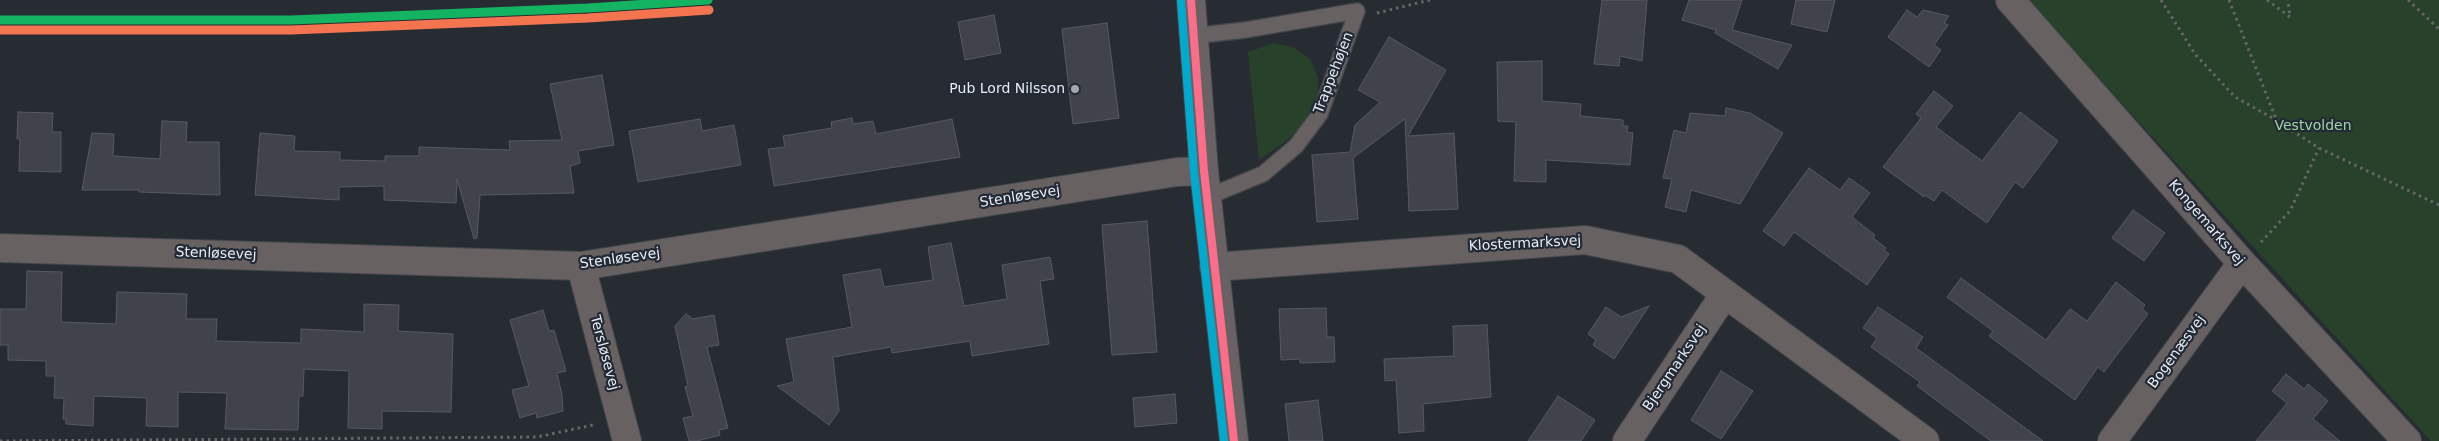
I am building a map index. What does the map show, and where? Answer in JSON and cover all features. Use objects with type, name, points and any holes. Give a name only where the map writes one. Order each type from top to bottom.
[{"type":"street","points":[[1191,0],[1214,268],[1234,441]]},
{"type":"street","name":"Kongemarksvej","points":[[2010,0],[2242,263],[2407,441]]},
{"type":"street","name":"Stenløsevej","points":[[0,248],[580,266],[1167,173],[1206,184]]},
{"type":"street","name":"Klostermarksvej","points":[[1214,268],[1402,252],[1585,240],[1678,259],[1724,295],[1925,441]]},
{"type":"street","name":"Bogenæsvej","points":[[2112,441],[2242,263]]},
{"type":"street","name":"Tersløsevej","points":[[580,266],[624,430]]},
{"type":"street","name":"Bjergmarksvej","points":[[1627,441],[1724,295]]},
{"type":"lane","name":"Trappehøjen","points":[[1193,36],[1245,30],[1357,11],[1320,114],[1296,146],[1263,174],[1206,184]]},
{"type":"path","points":[[1377,14],[1430,0]]},
{"type":"path","points":[[2161,0],[2195,54],[2235,97],[2276,120],[2319,148],[2439,204]]},
{"type":"path","points":[[2229,0],[2276,120]]},
{"type":"path","points":[[2267,0],[2290,17],[2288,0]]},
{"type":"path","points":[[2408,0],[2439,29]]},
{"type":"path","points":[[2242,263],[2290,211],[2319,148]]},
{"type":"path","points":[[0,441],[537,437],[624,430]]},
{"type":"green space","name":"Vestvolden","points":[[2027,0],[2439,0],[2439,441],[2431,441]]},
{"type":"green space","points":[[1273,43],[1293,47],[1310,59],[1318,78],[1318,93],[1304,123],[1285,142],[1259,160],[1248,52]]},
{"type":"building","points":[[1602,0],[1647,0],[1642,61],[1620,56],[1619,66],[1594,64]]},
{"type":"building","points":[[1689,0],[1742,0],[1732,30],[1792,45],[1778,69],[1715,33],[1716,30],[1682,20]]},
{"type":"building","points":[[1796,0],[1835,0],[1827,32],[1791,24]]},
{"type":"building","points":[[1907,10],[1917,17],[1923,10],[1949,16],[1944,23],[1948,25],[1934,45],[1941,50],[1929,67],[1888,37]]},
{"type":"building","points":[[994,15],[1001,53],[965,60],[958,22]]},
{"type":"building","points":[[1107,23],[1119,118],[1073,124],[1062,29]]},
{"type":"building","points":[[1389,37],[1446,70],[1408,136],[1454,133],[1458,209],[1409,211],[1405,119],[1353,158],[1358,219],[1317,222],[1312,155],[1350,152],[1355,125],[1380,102],[1358,90]]},
{"type":"building","points":[[1542,61],[1542,101],[1581,104],[1580,116],[1623,120],[1623,126],[1628,126],[1627,132],[1633,133],[1630,165],[1546,160],[1546,182],[1514,181],[1516,122],[1498,121],[1497,62]]},
{"type":"building","points":[[602,75],[614,145],[578,151],[580,163],[570,166],[574,193],[480,195],[477,238],[474,239],[457,179],[456,203],[384,200],[384,186],[339,187],[339,200],[255,195],[260,133],[295,136],[294,151],[340,152],[340,160],[385,161],[385,156],[419,156],[419,147],[510,150],[509,141],[562,140],[550,84]]},
{"type":"building","points":[[1934,91],[1953,106],[1936,127],[1982,161],[2020,112],[2058,141],[2023,188],[2015,182],[1987,223],[1942,190],[1934,201],[1925,195],[1924,197],[1883,167],[1921,118],[1916,114]]},
{"type":"building","points":[[1726,108],[1750,113],[1783,133],[1740,204],[1691,190],[1686,212],[1665,207],[1672,179],[1663,178],[1674,130],[1686,133],[1690,113],[1725,116]]},
{"type":"building","points":[[18,112],[53,113],[52,132],[61,132],[61,172],[19,171],[20,139],[17,139]]},
{"type":"building","points":[[852,118],[853,124],[873,121],[876,134],[952,119],[960,157],[774,186],[768,149],[785,147],[783,136],[832,128],[831,122]]},
{"type":"building","points":[[700,119],[702,131],[734,125],[741,165],[638,182],[629,131]]},
{"type":"building","points":[[162,121],[187,122],[186,142],[219,142],[220,195],[139,192],[139,190],[82,190],[92,133],[114,134],[113,156],[160,159]]},
{"type":"building","points":[[1809,168],[1840,190],[1849,178],[1870,193],[1852,217],[1875,235],[1873,238],[1886,248],[1884,250],[1889,254],[1867,285],[1794,232],[1784,246],[1763,231]]},
{"type":"building","points":[[2133,210],[2165,233],[2144,261],[2112,238]]},
{"type":"building","points":[[1147,221],[1157,352],[1112,355],[1102,225]]},
{"type":"building","points":[[951,243],[964,306],[1007,299],[1002,265],[1050,257],[1054,279],[1040,281],[1049,344],[972,356],[970,341],[892,353],[891,347],[833,357],[839,411],[829,425],[777,386],[794,382],[786,339],[852,327],[843,275],[880,269],[884,287],[933,280],[928,247]]},
{"type":"building","points":[[27,271],[62,272],[61,322],[116,324],[117,292],[187,294],[186,319],[217,319],[216,341],[301,343],[301,329],[364,332],[364,304],[399,305],[398,331],[453,334],[451,412],[382,411],[382,429],[348,428],[349,371],[304,369],[303,396],[299,396],[298,430],[225,429],[227,393],[178,392],[178,427],[146,426],[147,398],[94,396],[93,426],[66,424],[66,419],[63,419],[64,398],[54,398],[55,376],[46,376],[46,361],[8,360],[8,345],[0,345],[0,309],[26,309]]},
{"type":"building","points":[[1961,278],[2046,340],[2070,309],[2087,321],[2116,282],[2145,305],[2142,309],[2148,314],[2104,372],[2098,367],[2075,400],[1989,336],[1993,331],[1947,297]]},
{"type":"building","points":[[1649,306],[1614,359],[1593,345],[1596,340],[1588,334],[1606,307],[1621,317]]},
{"type":"building","points":[[1878,307],[1923,337],[1916,348],[2043,441],[1991,441],[1917,386],[1920,382],[1871,347],[1877,338],[1863,328]]},
{"type":"building","points":[[1326,308],[1327,337],[1334,337],[1335,362],[1300,363],[1300,359],[1281,360],[1279,309]]},
{"type":"building","points":[[543,310],[549,331],[554,330],[566,371],[557,373],[562,395],[563,411],[537,418],[536,413],[520,418],[512,390],[529,386],[510,320]]},
{"type":"building","points":[[686,314],[693,319],[714,315],[719,345],[707,347],[728,428],[719,430],[720,435],[697,441],[689,441],[683,418],[693,416],[685,387],[688,386],[675,326]]},
{"type":"building","points":[[1487,325],[1491,397],[1423,404],[1424,431],[1399,433],[1396,380],[1385,381],[1384,359],[1454,356],[1453,326]]},
{"type":"building","points":[[1721,371],[1753,391],[1721,439],[1691,420]]},
{"type":"building","points":[[2286,374],[2304,389],[2308,384],[2328,401],[2313,419],[2340,441],[2256,441],[2287,403],[2272,391]]},
{"type":"building","points":[[1175,394],[1177,423],[1135,427],[1133,398]]},
{"type":"building","points":[[1558,396],[1595,420],[1581,441],[1528,441]]},
{"type":"building","points":[[1318,400],[1323,441],[1289,441],[1285,404]]},
{"type":"transit line","points":[[0,20],[291,20],[588,8],[708,0]]},
{"type":"transit line","points":[[1191,0],[1204,171],[1234,441]]},
{"type":"transit line","points":[[1181,1],[1194,172],[1224,441]]},
{"type":"transit line","points":[[0,30],[291,30],[588,18],[709,10]]},
{"type":"place","name":"Pub Lord Nilsson","points":[[1075,89]]}]
